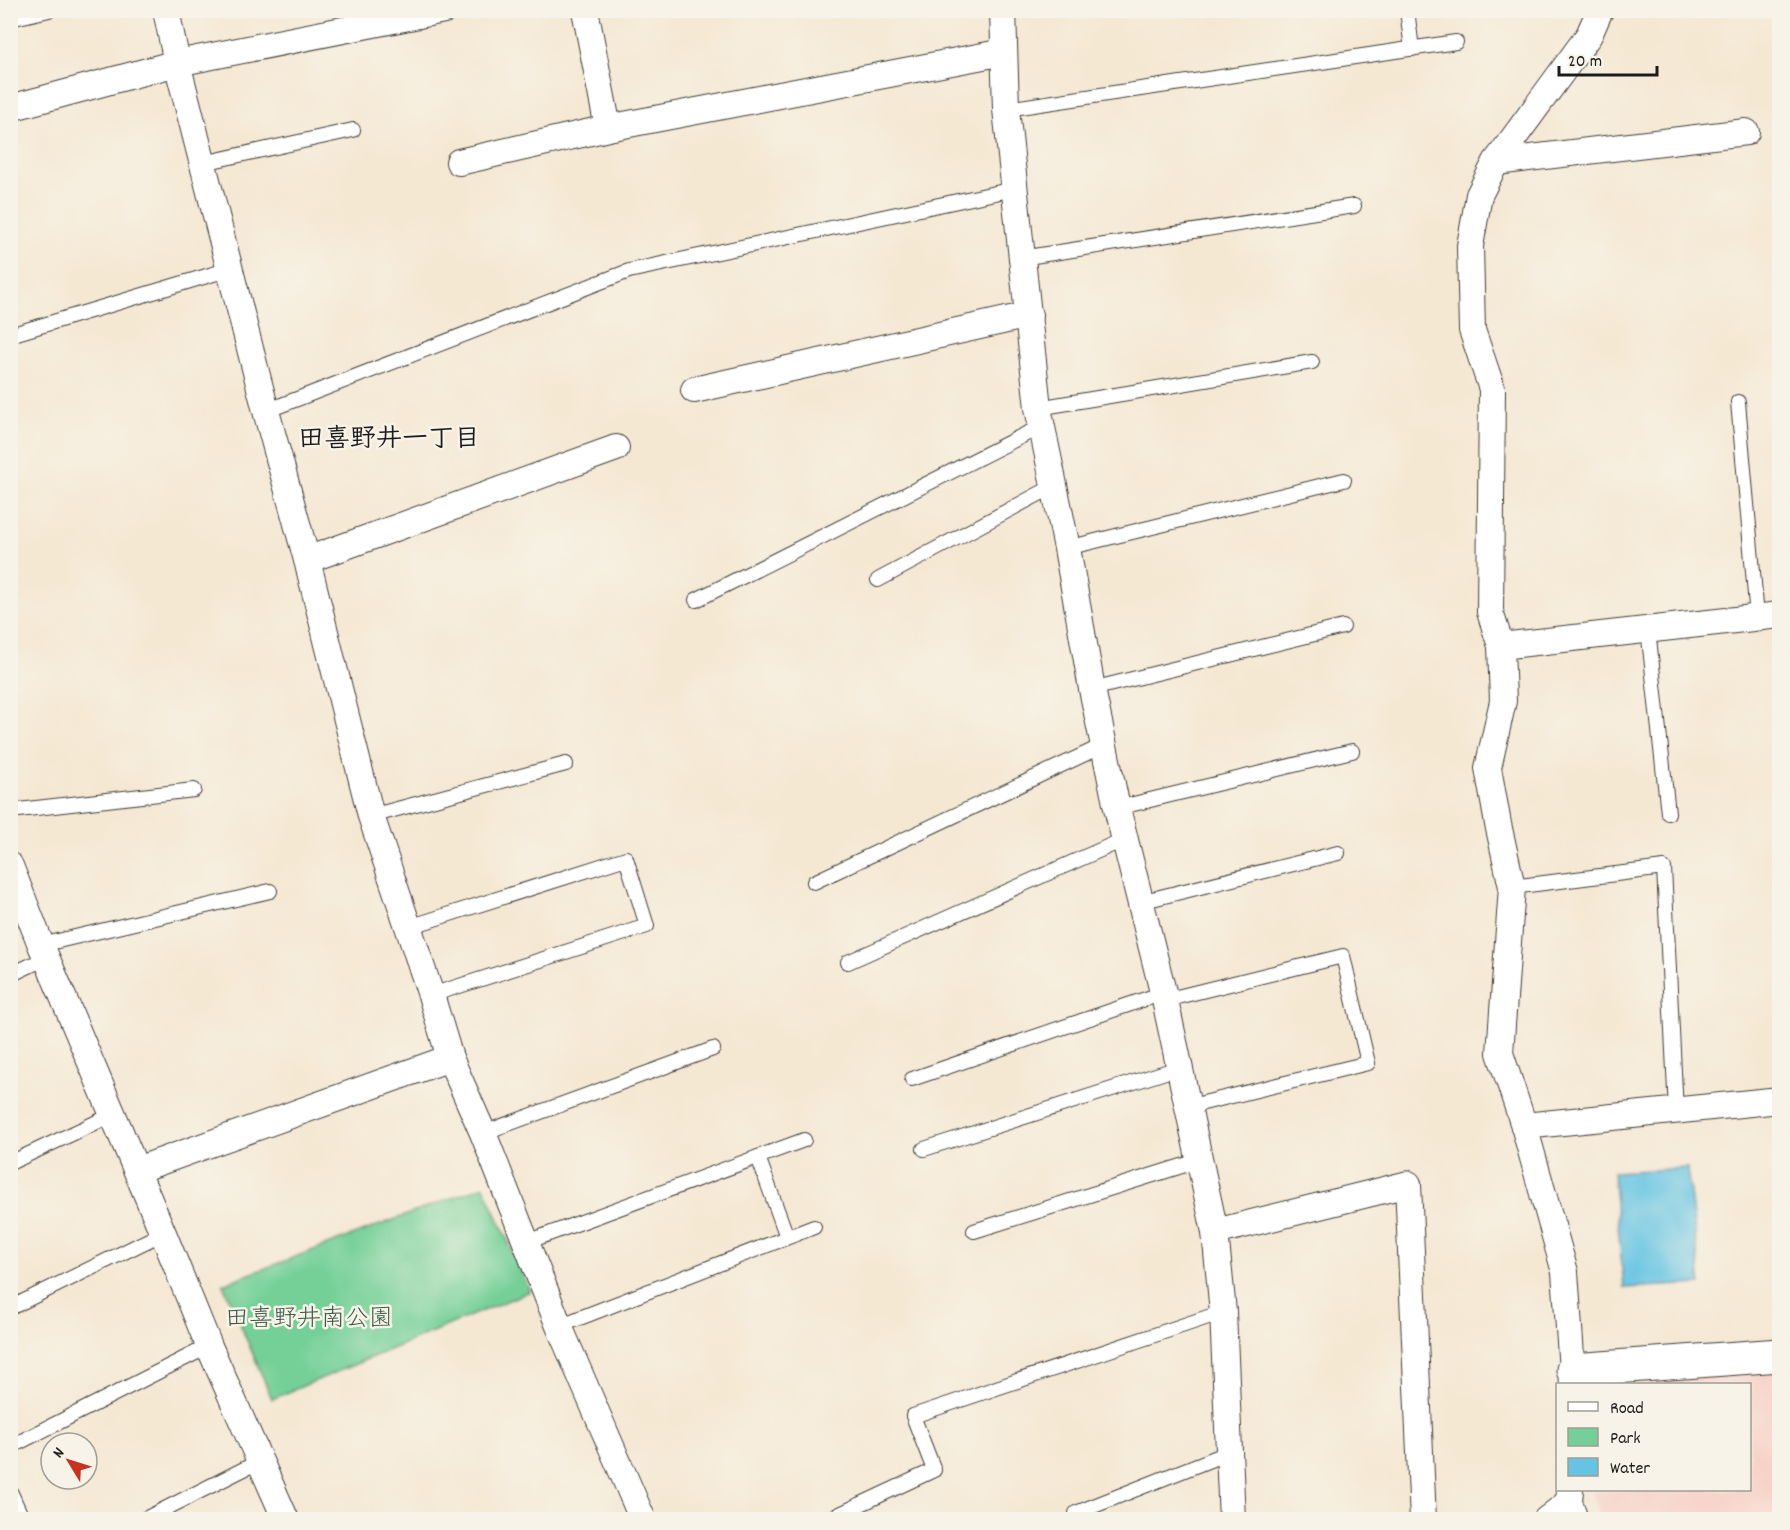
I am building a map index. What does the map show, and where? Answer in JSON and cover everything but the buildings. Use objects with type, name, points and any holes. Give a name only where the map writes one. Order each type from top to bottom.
[{"type":"street","points":[[166,10],[177,63],[266,411],[307,560],[371,816],[450,1058],[483,1133],[559,1326],[643,1520]]},
{"type":"street","points":[[10,108],[177,63],[444,10]]},
{"type":"street","points":[[585,10],[608,128]]},
{"type":"street","points":[[1003,10],[1006,109],[1040,417],[1117,808],[1164,997],[1215,1232],[1223,1312],[1232,1520]]},
{"type":"street","points":[[1600,10],[1589,35],[1496,162],[1479,195],[1470,246],[1472,330],[1492,389],[1490,612],[1501,646],[1503,701],[1488,768],[1512,887],[1500,1053],[1524,1126],[1565,1272],[1573,1377],[1779,1355]]},
{"type":"street","points":[[459,162],[608,128],[1004,52]]},
{"type":"street","points":[[1496,162],[1746,132]]},
{"type":"street","points":[[694,390],[1029,315]]},
{"type":"street","points":[[307,560],[616,448]]},
{"type":"street","points":[[1501,646],[1768,616]]},
{"type":"street","points":[[10,866],[16,897],[44,951],[209,1346],[286,1520]]},
{"type":"street","points":[[137,1170],[450,1058]]},
{"type":"street","points":[[1524,1126],[1779,1100]]},
{"type":"street","points":[[1215,1232],[1408,1184],[1423,1520]]},
{"type":"street","points":[[1546,1520],[1571,1504]]},
{"type":"lane","points":[[10,19],[49,10]]},
{"type":"lane","points":[[1407,10],[1412,49]]},
{"type":"lane","points":[[1006,109],[1456,42]]},
{"type":"lane","points":[[203,163],[353,130]]},
{"type":"lane","points":[[266,411],[629,271],[1014,189]]},
{"type":"lane","points":[[1022,258],[1354,206]]},
{"type":"lane","points":[[10,335],[230,269]]},
{"type":"lane","points":[[696,600],[1040,417],[1312,362]]},
{"type":"lane","points":[[1738,402],[1768,616]]},
{"type":"lane","points":[[1067,548],[1344,480]]},
{"type":"lane","points":[[878,580],[1054,486]]},
{"type":"lane","points":[[1092,689],[1343,627]]},
{"type":"lane","points":[[1648,629],[1668,813]]},
{"type":"lane","points":[[814,882],[1104,745]]},
{"type":"lane","points":[[1117,808],[1352,751]]},
{"type":"lane","points":[[371,816],[566,764]]},
{"type":"lane","points":[[10,811],[194,790]]},
{"type":"lane","points":[[848,962],[1125,839]]},
{"type":"lane","points":[[1140,902],[1338,853]]},
{"type":"lane","points":[[409,927],[626,858],[647,926],[431,995]]},
{"type":"lane","points":[[1512,887],[1665,868],[1676,1112]]},
{"type":"lane","points":[[10,975],[44,951],[270,891]]},
{"type":"lane","points":[[912,1079],[1164,997],[1343,956],[1368,1063],[1187,1107]]},
{"type":"lane","points":[[483,1133],[713,1049]]},
{"type":"lane","points":[[924,1149],[1178,1068]]},
{"type":"lane","points":[[10,1162],[112,1115]]},
{"type":"lane","points":[[527,1242],[804,1140]]},
{"type":"lane","points":[[758,1157],[787,1237]]},
{"type":"lane","points":[[974,1232],[1201,1160]]},
{"type":"lane","points":[[559,1326],[814,1227]]},
{"type":"lane","points":[[10,1308],[163,1233]]},
{"type":"lane","points":[[827,1520],[934,1470],[913,1416],[1223,1312]]},
{"type":"lane","points":[[10,1447],[209,1346]]},
{"type":"lane","points":[[1079,1520],[1076,1513],[1230,1452]]},
{"type":"lane","points":[[143,1520],[260,1461]]},
{"type":"lane","points":[[10,1491],[23,1520]]},
{"type":"shaded area","points":[[1779,1373],[1779,1519],[1600,1519],[1593,1491],[1751,1491],[1751,1383],[1594,1383]]},
{"type":"green space","name":"田喜野井南公園","points":[[484,1186],[530,1291],[272,1399],[223,1284]]},
{"type":"water","points":[[1687,1168],[1701,1284],[1624,1288],[1613,1172]]},
{"type":"district","name":"田喜野井一丁目","points":[[389,437]]}]
